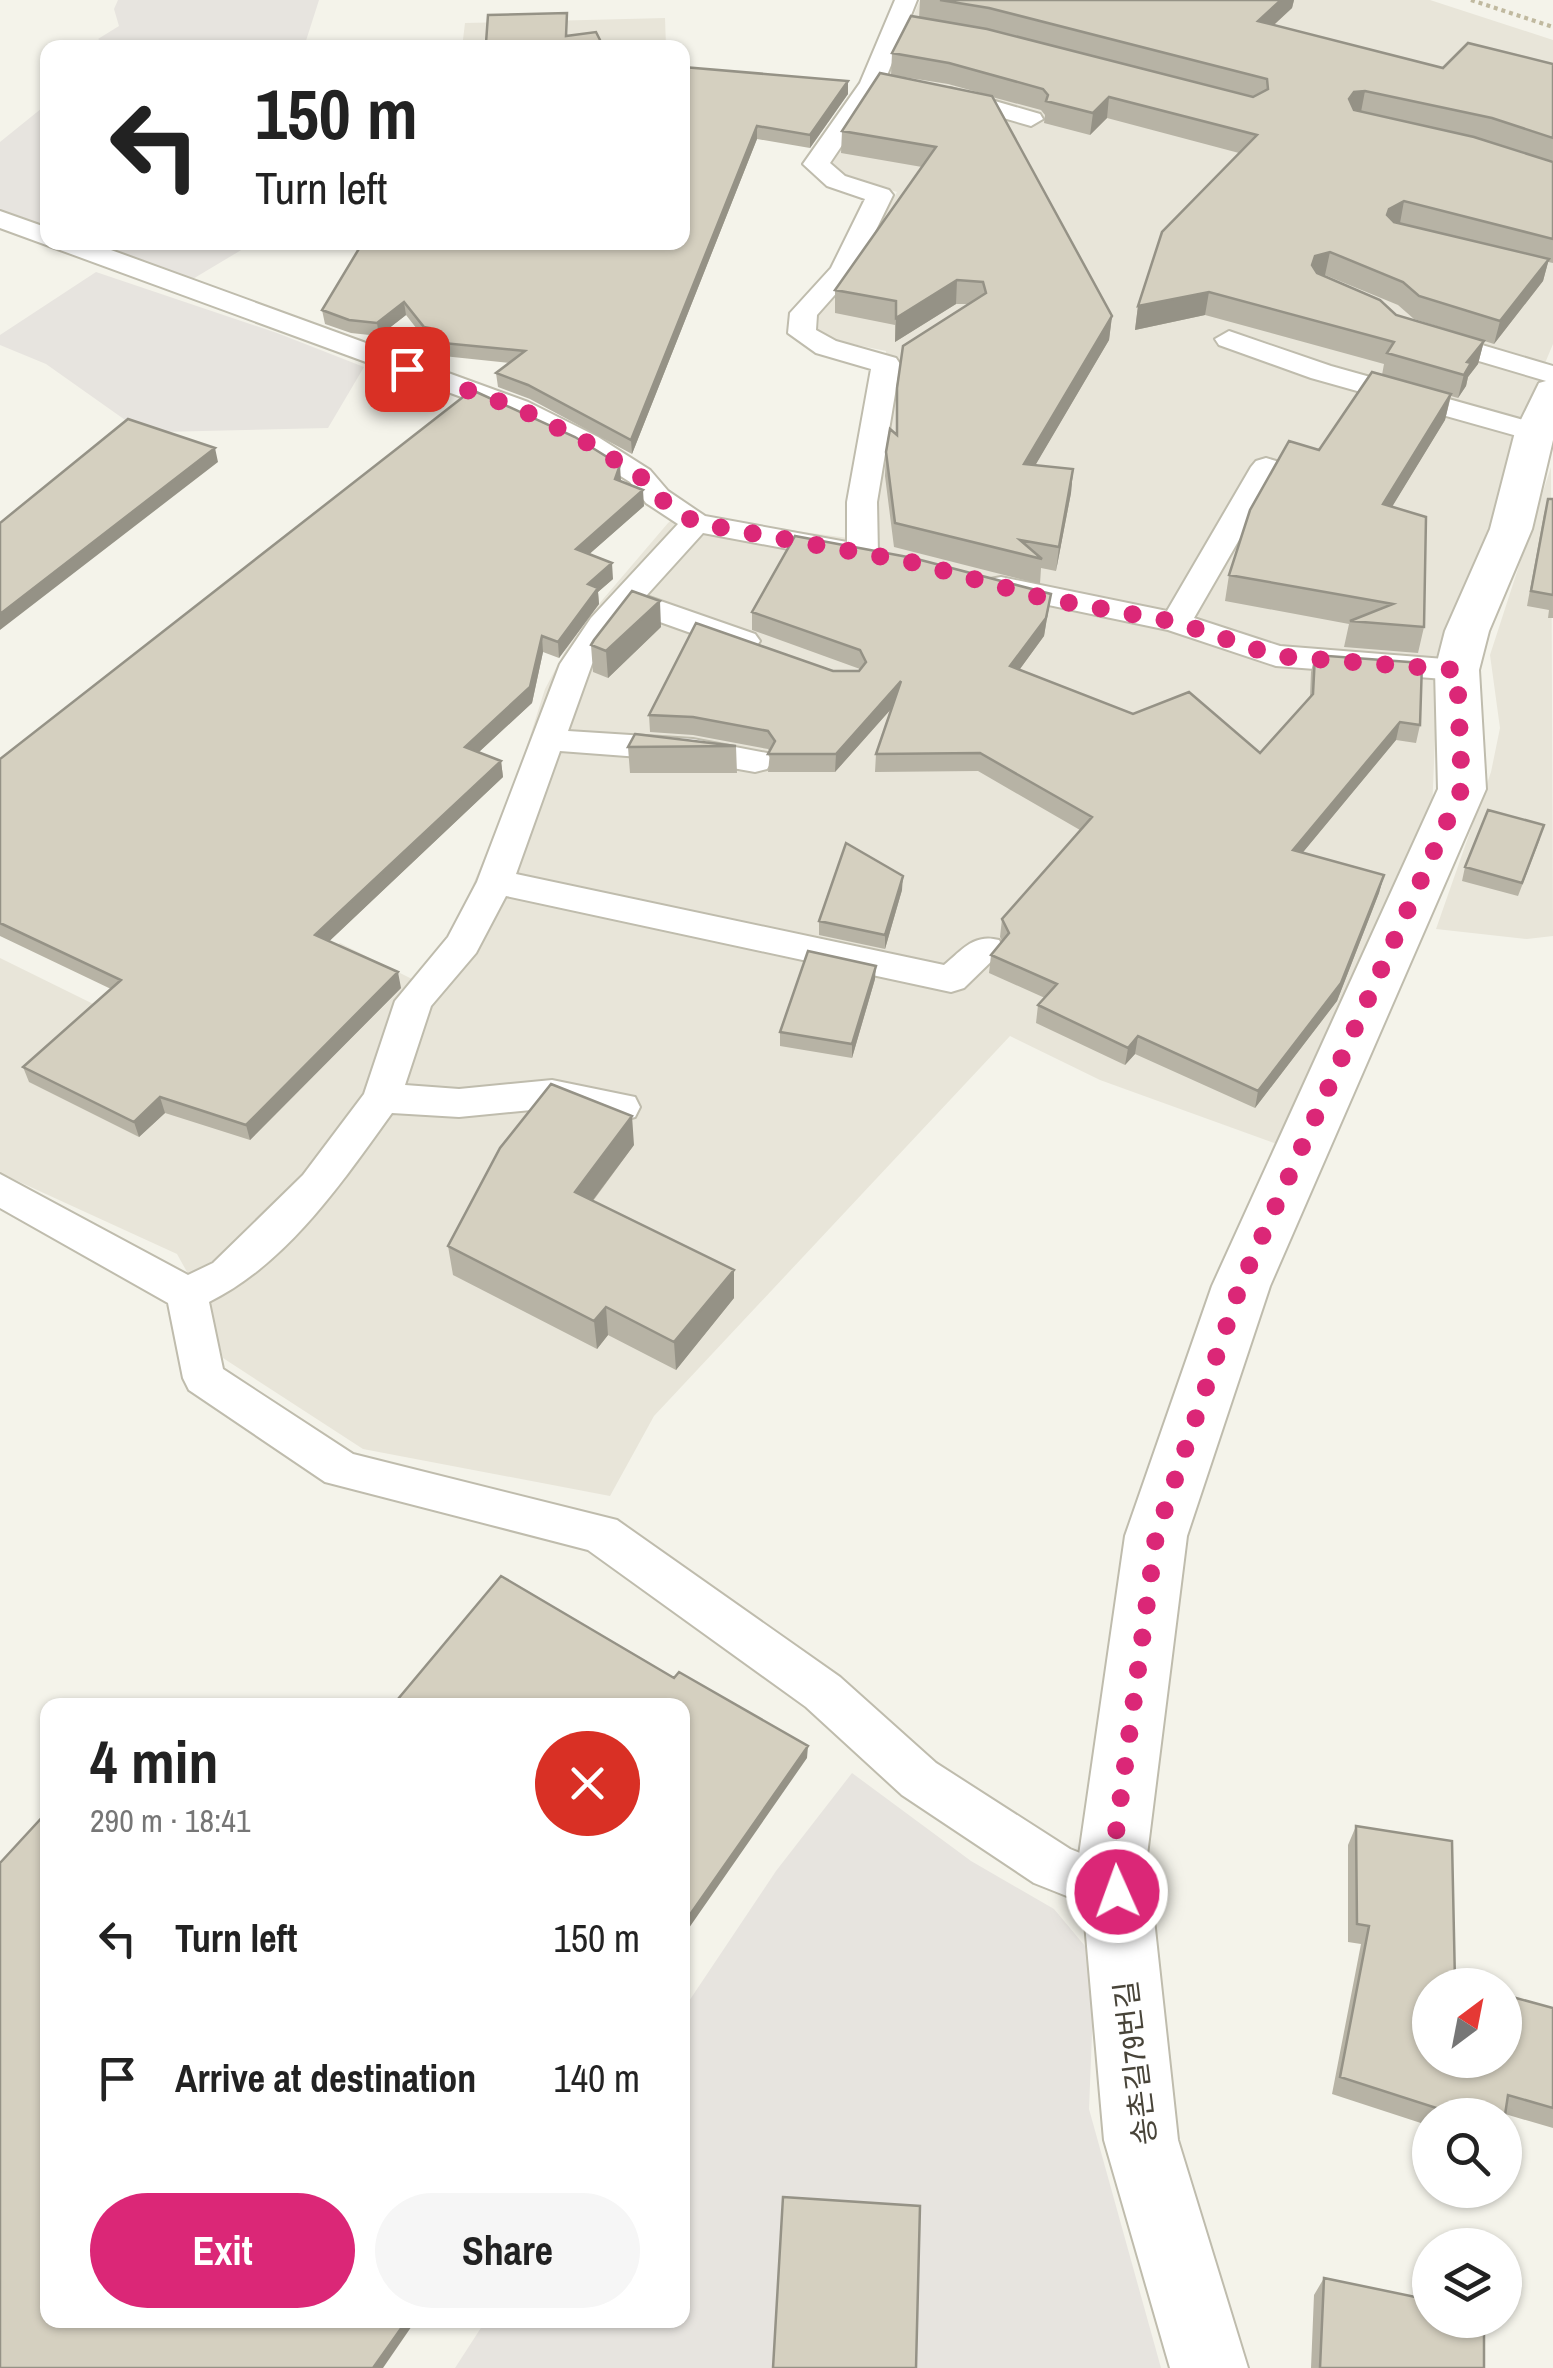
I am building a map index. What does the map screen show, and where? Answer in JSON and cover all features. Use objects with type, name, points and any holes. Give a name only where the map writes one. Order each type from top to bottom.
[{"type":"street","name":"송촌길79번길","points":[[1209,2368],[1141,2140],[1113,1855],[1156,1536],[1240,1286],[1462,788],[1457,670],[1467,631],[1511,529],[1544,411]]},
{"type":"lane","points":[[863,554],[862,502],[893,359],[826,347],[802,333],[804,313],[843,271],[880,195],[836,181],[816,164],[881,84],[905,18]]},
{"type":"lane","points":[[928,92],[1032,119]]},
{"type":"lane","points":[[0,219],[40,234]]},
{"type":"lane","points":[[85,250],[518,408],[588,443],[627,468],[658,497],[696,523],[898,560]]},
{"type":"lane","points":[[1402,328],[1553,374]]},
{"type":"lane","points":[[1230,338],[1322,372],[1544,411]]},
{"type":"lane","points":[[1176,622],[1266,467]]},
{"type":"lane","points":[[187,1294],[228,1274],[317,1186],[382,1098],[414,1001],[463,944],[495,882],[576,664],[602,625],[696,523]]},
{"type":"lane","points":[[970,578],[1043,598],[1176,622],[1276,656],[1457,670]]},
{"type":"lane","points":[[626,599],[772,652]]},
{"type":"lane","points":[[548,740],[693,750],[756,761]]},
{"type":"lane","points":[[495,882],[951,979],[986,949]]},
{"type":"lane","points":[[382,1098],[459,1104],[552,1094],[621,1107]]},
{"type":"lane","points":[[0,1189],[187,1294],[204,1378],[341,1469],[602,1534],[823,1692],[918,1779],[1052,1866],[1117,1892]]},
{"type":"path","points":[[1471,0],[1553,26]]},
{"type":"shaded area","points":[[118,0],[319,0],[306,40],[100,40],[119,26],[114,9]]},
{"type":"shaded area","points":[[920,0],[1430,0],[1553,40],[1553,344],[1518,428],[1493,525],[1438,667],[1432,811],[1285,1147],[1100,1080],[1010,1036],[654,1416],[610,1496],[363,1449],[223,1358],[212,1317],[177,1254],[0,1173],[0,958],[213,1063],[340,943],[416,981],[453,932],[513,790],[545,689],[575,632],[668,523],[686,507],[708,519],[877,542],[886,351],[837,341],[818,330],[819,315],[854,269],[897,192],[842,175],[831,163],[885,84]]},
{"type":"shaded area","points":[[665,18],[666,40],[463,40],[465,23]]},
{"type":"shaded area","points":[[40,110],[40,226],[0,212],[0,142]]},
{"type":"shaded area","points":[[105,250],[241,250],[191,280]]},
{"type":"shaded area","points":[[96,272],[364,367],[328,428],[160,432],[128,422],[46,364],[0,345],[0,335]]},
{"type":"shaded area","points":[[1551,467],[1553,936],[1527,939],[1436,929],[1491,772],[1500,728],[1490,655]]},
{"type":"shaded area","points":[[852,1773],[971,1861],[1054,1909],[1095,1958],[1089,2109],[1161,2368],[455,2368],[481,2328],[690,2328],[690,2000],[776,1871]]},
{"type":"building","points":[[940,0],[1281,0],[1258,21],[1443,68],[1468,43],[1553,64],[1553,138],[1492,118],[1365,91],[1354,92],[1349,99],[1354,110],[1474,137],[1553,162],[1553,239],[1404,201],[1389,209],[1387,215],[1394,222],[1549,259],[1500,321],[1419,296],[1403,282],[1330,252],[1315,256],[1312,265],[1317,273],[1380,300],[1396,315],[1484,341],[1467,362],[1471,363],[1464,375],[1387,353],[1394,342],[1209,292],[1138,306],[1162,232],[1257,135],[1109,97],[1093,113],[1046,101],[1048,95],[1043,89],[949,63],[892,53],[911,16],[987,29],[1253,97],[1268,89],[1267,79],[989,8]]},
{"type":"building","points":[[567,13],[566,36],[596,32],[600,40],[486,40],[488,15]]},
{"type":"building","points":[[690,68],[848,81],[810,135],[757,126],[631,440],[528,385],[496,373],[525,351],[422,341],[429,328],[404,302],[377,323],[349,320],[322,310],[358,250],[690,250]]},
{"type":"building","points":[[880,73],[992,96],[1112,316],[1024,464],[1073,469],[1059,547],[1020,540],[1042,559],[895,523],[886,452],[890,429],[897,435],[897,388],[903,346],[986,293],[983,282],[957,280],[896,318],[896,301],[835,290],[936,147],[842,131]]},
{"type":"building","points":[[1372,372],[1451,394],[1383,504],[1426,517],[1424,627],[1350,621],[1393,604],[1229,575],[1250,510],[1289,441],[1319,450]]},
{"type":"building","points":[[472,390],[575,437],[620,465],[615,479],[643,490],[576,549],[612,563],[588,584],[598,588],[558,642],[542,636],[530,687],[465,747],[501,761],[315,935],[398,972],[246,1125],[160,1097],[134,1122],[23,1067],[121,980],[0,923],[0,759]]},
{"type":"building","points":[[128,419],[215,448],[0,614],[0,523]]},
{"type":"building","points":[[1548,499],[1553,499],[1553,595],[1531,591]]},
{"type":"building","points":[[795,536],[913,558],[1051,594],[1046,618],[1010,666],[1133,714],[1189,692],[1260,753],[1313,694],[1315,655],[1422,663],[1420,725],[1400,722],[1293,850],[1384,875],[1341,983],[1258,1091],[1138,1036],[1128,1048],[1038,1005],[1057,984],[991,955],[1009,933],[1002,919],[1092,817],[980,753],[876,754],[901,681],[836,754],[768,754],[775,741],[768,731],[693,717],[649,715],[696,623],[833,671],[859,671],[866,662],[860,650],[752,612]]},
{"type":"building","points":[[632,591],[660,601],[606,651],[591,645],[594,640]]},
{"type":"building","points":[[635,734],[736,746],[628,747]]},
{"type":"building","points":[[1488,810],[1544,825],[1522,883],[1465,867]]},
{"type":"building","points":[[846,843],[903,876],[885,935],[819,921]]},
{"type":"building","points":[[808,951],[876,966],[852,1044],[780,1032]]},
{"type":"building","points":[[551,1084],[632,1116],[575,1192],[734,1270],[674,1342],[606,1307],[594,1321],[448,1246],[500,1148]]},
{"type":"building","points":[[501,1576],[674,1678],[679,1672],[808,1746],[690,1915],[690,1698],[399,1698]]},
{"type":"building","points":[[40,1820],[40,2328],[401,2328],[373,2368],[0,2368],[0,1863]]},
{"type":"building","points":[[1356,1826],[1452,1841],[1455,1968],[1412,1968],[1412,2078],[1522,2078],[1522,2000],[1553,2008],[1553,2108],[1508,2095],[1412,2100],[1340,2077],[1369,1926],[1357,1924]]},
{"type":"building","points":[[783,2197],[920,2206],[916,2368],[773,2368]]},
{"type":"building","points":[[1324,2278],[1412,2296],[1412,2338],[1484,2338],[1484,2368],[1320,2368]]},
{"type":"route","points":[[407,369],[518,408],[588,443],[640,476],[658,497],[696,523],[916,563],[1043,598],[1176,622],[1276,656],[1457,670],[1462,788],[1240,1286],[1156,1536],[1113,1855],[1117,1892]]}]
